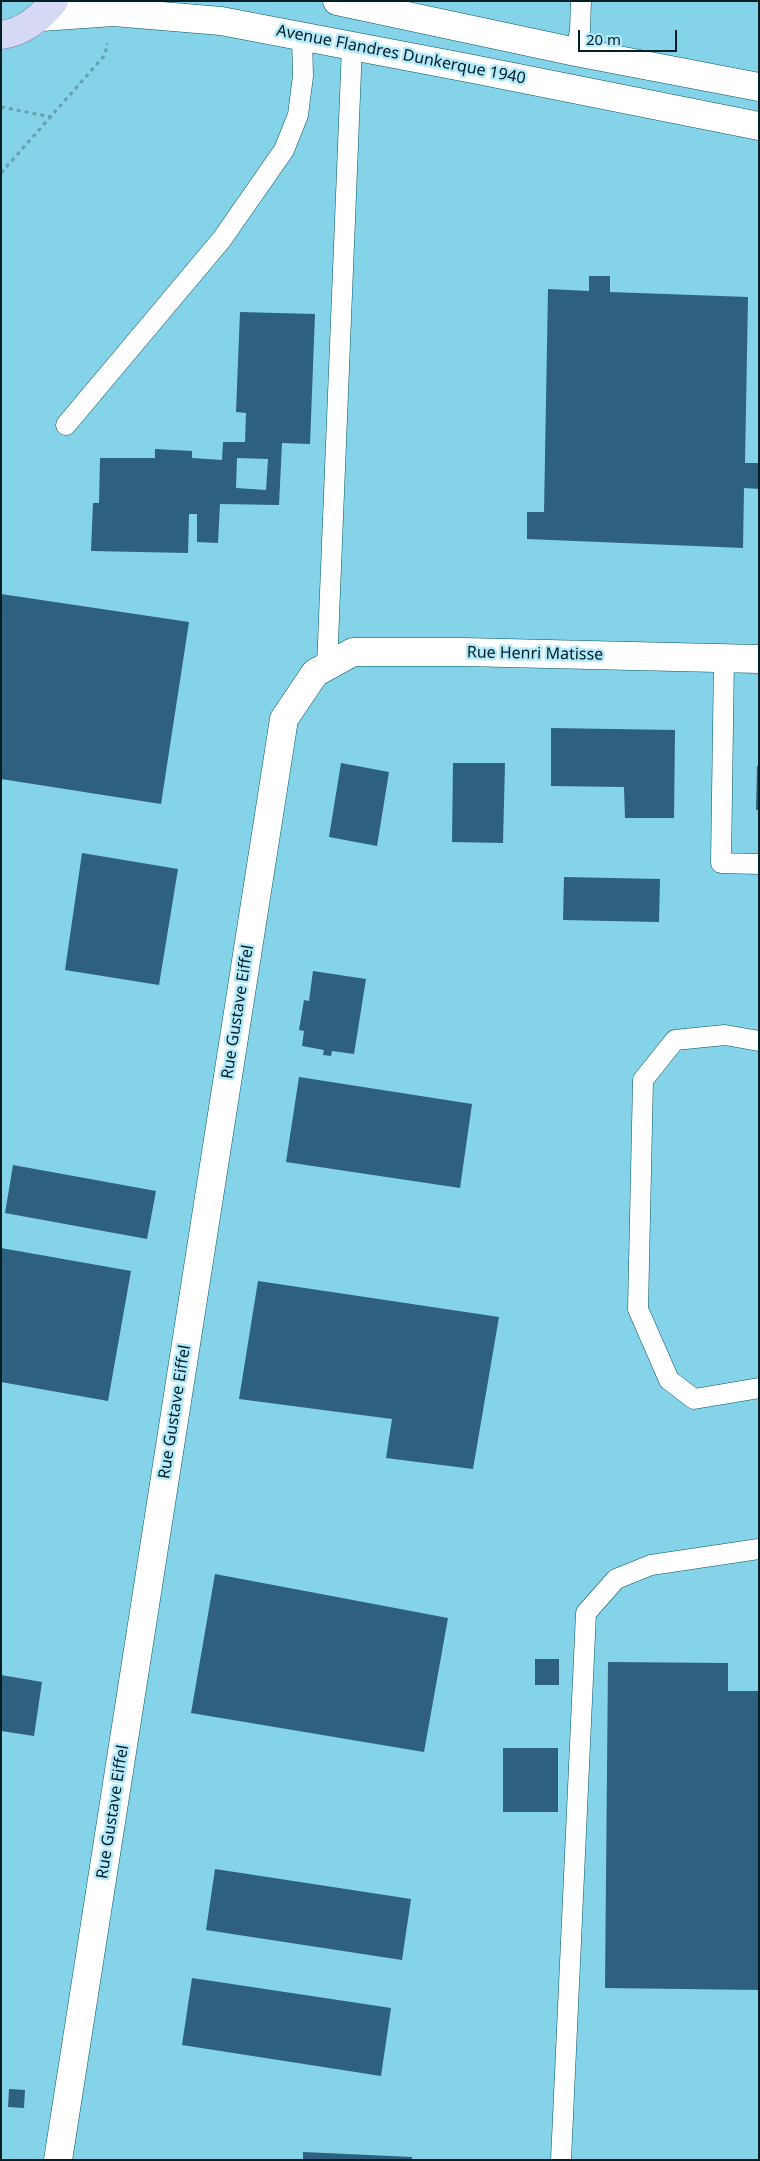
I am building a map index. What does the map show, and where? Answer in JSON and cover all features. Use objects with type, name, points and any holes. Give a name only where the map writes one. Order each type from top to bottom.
[{"type":"main road","points":[[4,41],[48,9]]},
{"type":"street","points":[[336,1],[576,52],[759,86]]},
{"type":"street","name":"Avenue Flandres Dunkerque 1940","points":[[48,9],[114,12],[221,21],[759,126]]},
{"type":"street","name":"Rue Henri Matisse","points":[[321,670],[353,652],[463,652],[759,659]]},
{"type":"street","name":"Rue Gustave Eiffel","points":[[58,2160],[284,719],[321,670]]},
{"type":"lane","points":[[576,52],[580,30],[581,1]]},
{"type":"lane","points":[[66,425],[222,239],[284,150],[298,115],[303,76],[302,36]]},
{"type":"lane","points":[[321,670],[352,46]]},
{"type":"lane","points":[[724,658],[721,864],[759,864]]},
{"type":"lane","points":[[759,1041],[725,1034],[675,1040],[643,1080],[638,1309],[669,1380],[694,1399],[759,1388]]},
{"type":"lane","points":[[561,2160],[586,1613],[616,1579],[651,1565],[759,1549]]},
{"type":"path","points":[[1,173],[105,55],[114,12]]},
{"type":"path","points":[[1,108],[52,117]]},
{"type":"shaded area","points":[[1,1],[759,1],[759,2160],[1,2160]]},
{"type":"building","points":[[589,276],[610,276],[610,292],[748,297],[745,463],[759,463],[759,489],[744,488],[743,548],[527,539],[527,512],[544,512],[548,289],[589,291]]},
{"type":"building","points":[[240,312],[315,314],[310,444],[282,443],[279,505],[220,504],[218,543],[197,542],[197,514],[189,514],[188,553],[91,551],[93,503],[99,503],[100,458],[155,458],[155,449],[192,451],[192,458],[222,460],[223,442],[245,442],[246,413],[236,412]],"holes":[[[237,458],[268,459],[266,490],[236,488]]]},
{"type":"building","points":[[1,594],[189,622],[161,804],[1,779]]},
{"type":"building","points":[[551,728],[675,730],[674,818],[625,818],[624,787],[551,786]]},
{"type":"building","points":[[341,763],[389,772],[377,846],[329,837]]},
{"type":"building","points":[[453,763],[505,763],[503,843],[452,842]]},
{"type":"building","points":[[757,766],[759,766],[759,810],[756,810]]},
{"type":"building","points":[[82,853],[178,869],[159,985],[65,970]]},
{"type":"building","points":[[564,877],[660,879],[659,922],[563,920]]},
{"type":"building","points":[[313,971],[366,979],[354,1054],[332,1051],[331,1056],[323,1055],[324,1050],[302,1046],[304,1031],[299,1030],[304,1000],[309,1001]]},
{"type":"building","points":[[299,1077],[472,1104],[460,1188],[286,1162]]},
{"type":"building","points":[[13,1165],[156,1191],[147,1239],[5,1213]]},
{"type":"building","points":[[1,1248],[131,1271],[108,1401],[1,1382]]},
{"type":"building","points":[[258,1281],[499,1317],[473,1469],[386,1458],[392,1419],[239,1399]]},
{"type":"building","points":[[215,1574],[448,1618],[424,1752],[191,1713]]},
{"type":"building","points":[[535,1659],[559,1659],[559,1685],[535,1685]]},
{"type":"building","points":[[608,1662],[728,1663],[728,1691],[759,1691],[759,1990],[605,1988]]},
{"type":"building","points":[[1,1675],[42,1682],[34,1736],[1,1731]]},
{"type":"building","points":[[503,1748],[558,1748],[558,1812],[503,1812]]},
{"type":"building","points":[[215,1869],[411,1899],[402,1960],[206,1930]]},
{"type":"building","points":[[192,1978],[391,2008],[381,2076],[182,2045]]},
{"type":"building","points":[[9,2089],[25,2090],[24,2108],[8,2107]]},
{"type":"building","points":[[303,2152],[412,2157],[412,2160],[303,2160]]}]
